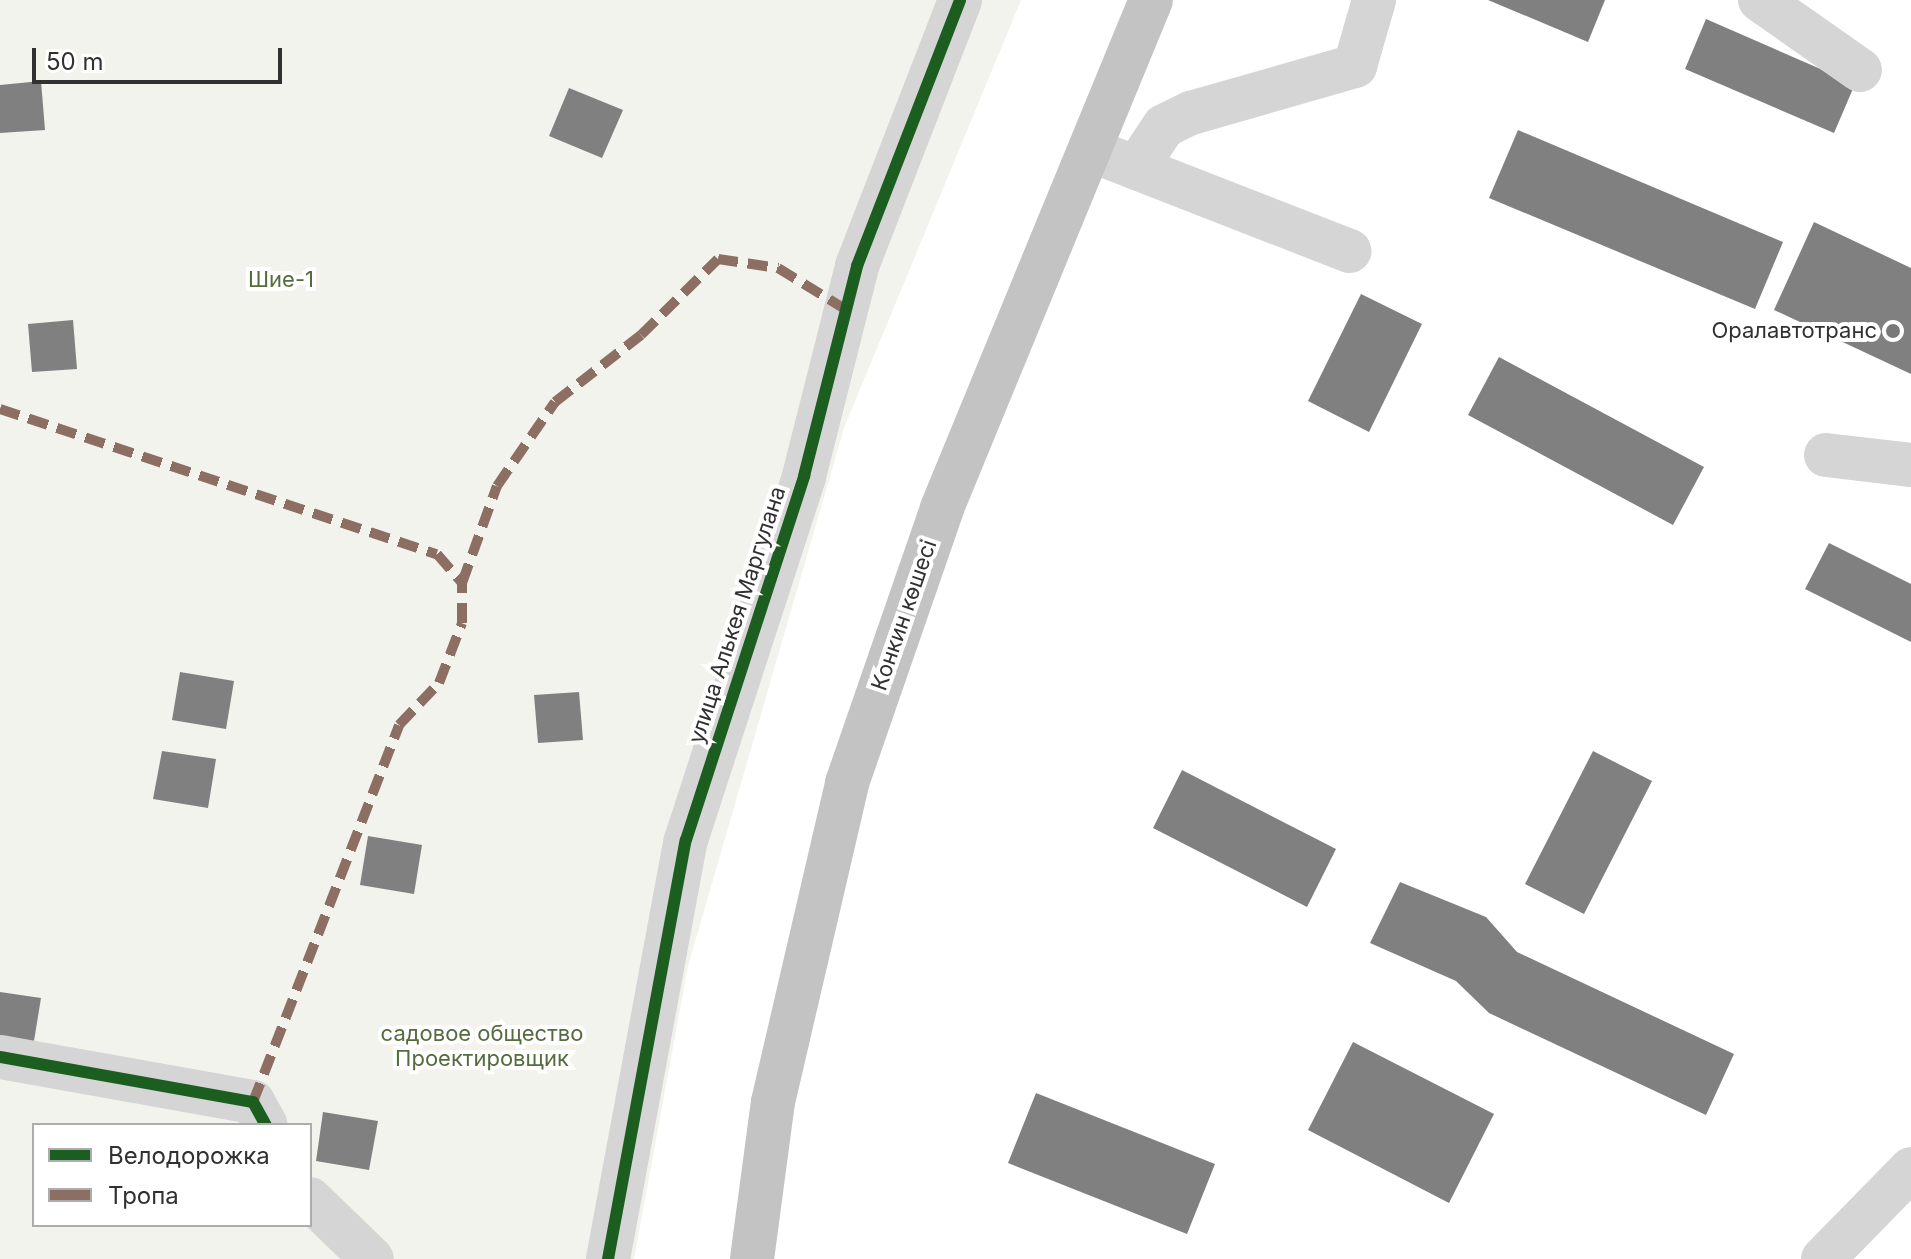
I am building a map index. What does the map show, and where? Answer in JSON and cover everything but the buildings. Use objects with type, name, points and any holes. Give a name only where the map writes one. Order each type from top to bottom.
[{"type":"highway","name":"Конкин көшесі","points":[[752,1259],[776,1087],[847,783],[942,508],[1151,0]]},
{"type":"street","name":"улица Алькея Маргулана","points":[[608,1259],[686,840],[804,476],[857,266],[960,0]]},
{"type":"street","points":[[1136,168],[1164,126],[1191,113],[1355,66],[1374,0]]},
{"type":"street","points":[[1760,0],[1860,70]]},
{"type":"street","points":[[1090,150],[1349,251]]},
{"type":"street","points":[[1826,455],[1911,465]]},
{"type":"street","points":[[0,1057],[253,1102],[265,1123]]},
{"type":"street","points":[[1823,1259],[1911,1169]]},
{"type":"street","points":[[312,1201],[372,1259]]},
{"type":"green space","name":"Шие-1","points":[[0,0],[1021,0],[844,428],[688,966],[634,1259],[0,1259]]},
{"type":"marked path","points":[[253,1102],[399,725],[439,683],[462,623],[462,583],[497,486],[555,402],[641,335],[718,259],[778,268],[845,309]]},
{"type":"marked path","points":[[0,409],[437,554],[462,583]]},
{"type":"cycle path","points":[[608,1259],[686,840],[804,476],[857,266],[960,0]]},
{"type":"cycle path","points":[[0,1057],[253,1102],[265,1123]]},
{"type":"place","name":"Оралавтотранс","points":[[1893,331]]},
{"type":"park label","name":"садовое общество Проектировщик","points":[[482,1046]]}]
